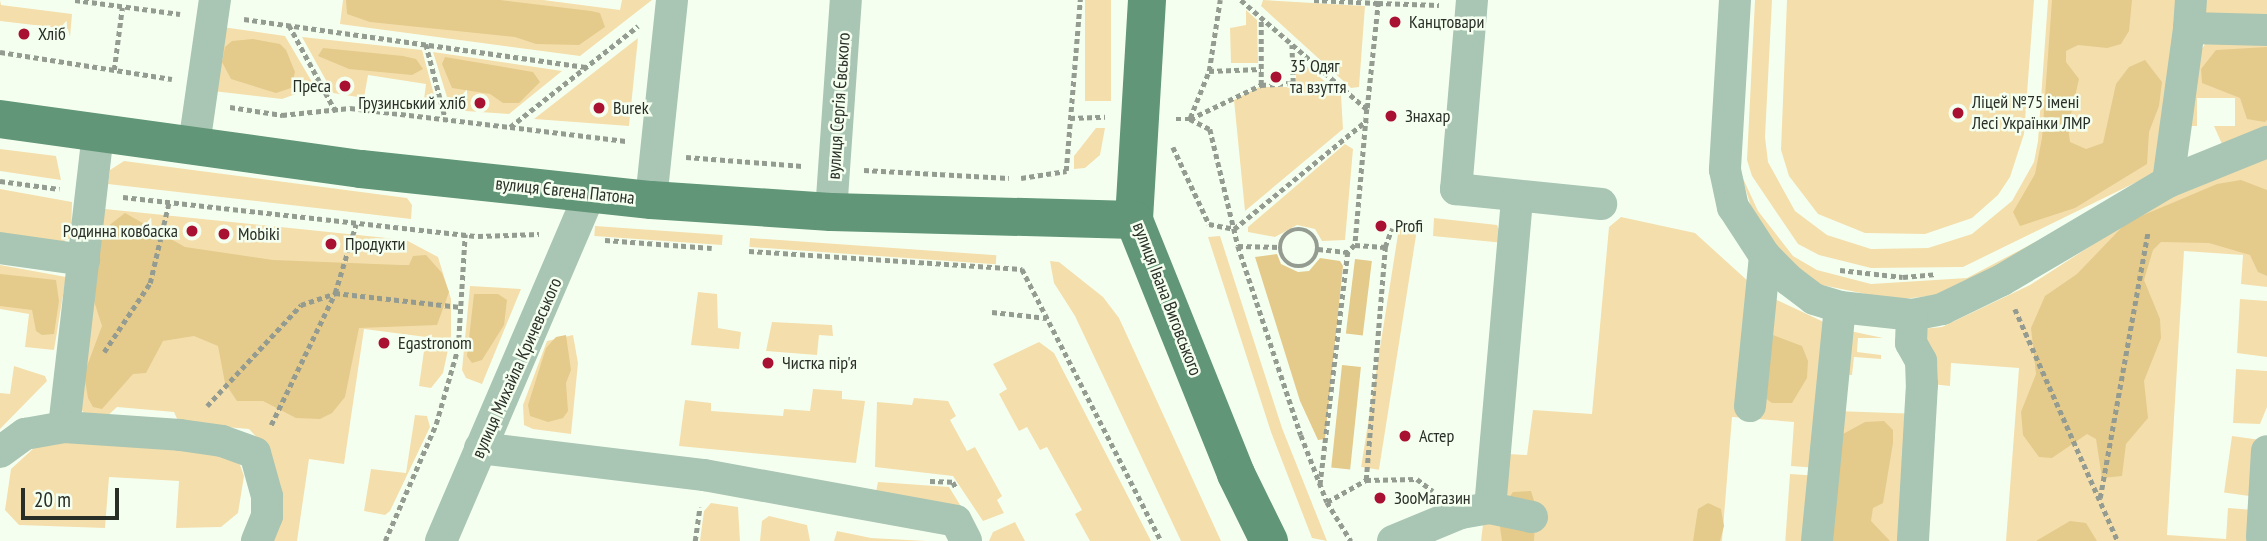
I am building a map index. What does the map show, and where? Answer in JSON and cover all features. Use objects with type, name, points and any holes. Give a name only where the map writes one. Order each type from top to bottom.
[{"type":"main road","name":"вулиця Івана Виговського","points":[[1147,0],[1124,118],[1134,220],[1236,474],[1269,541]]},
{"type":"main road","name":"вулиця Євгена Патона","points":[[0,119],[361,169],[651,200],[831,212],[1134,220]]},
{"type":"street","points":[[651,200],[672,0]]},
{"type":"street","name":"вулиця Сергія Євського","points":[[831,212],[846,0]]},
{"type":"street","points":[[1735,0],[1726,170],[1733,206],[1765,256],[1814,299],[1839,307],[1912,315],[1942,309],[2002,280],[2162,186],[2267,142]]},
{"type":"street","points":[[1471,3],[1456,189],[1601,204]]},
{"type":"street","points":[[194,145],[213,9]]},
{"type":"street","points":[[2162,186],[2190,14],[2267,30]]},
{"type":"street","points":[[64,427],[98,133]]},
{"type":"street","name":"вулиця Михайла Кричевського","points":[[440,541],[590,193]]},
{"type":"street","points":[[1481,505],[1517,197]]},
{"type":"street","points":[[0,248],[84,260]]},
{"type":"street","points":[[1750,406],[1765,256]]},
{"type":"street","points":[[1817,541],[1839,307]]},
{"type":"street","points":[[1912,315],[1911,343],[1921,361],[1922,384],[1913,541]]},
{"type":"street","points":[[0,452],[24,434],[64,427],[180,435],[222,441],[255,453],[267,496],[267,516],[257,541]]},
{"type":"street","points":[[480,448],[704,475],[956,521],[966,541]]},
{"type":"street","points":[[2262,537],[2267,451]]},
{"type":"street","points":[[1393,541],[1481,505],[1532,517]]},
{"type":"path","points":[[75,0],[122,8],[213,9],[289,24],[586,67]]},
{"type":"path","points":[[861,170],[1024,179],[1066,171],[1080,0]]},
{"type":"path","points":[[1190,119],[1209,71],[1220,0]]},
{"type":"path","points":[[1241,0],[1367,109]]},
{"type":"path","points":[[1314,0],[1471,3]]},
{"type":"path","points":[[1320,487],[1348,252],[1355,245],[1378,3]]},
{"type":"path","points":[[114,70],[122,8]]},
{"type":"path","points":[[1261,18],[1261,85]]},
{"type":"path","points":[[510,128],[646,19]]},
{"type":"path","points":[[289,24],[338,113],[350,108],[642,143]]},
{"type":"path","points":[[426,43],[446,121]]},
{"type":"path","points":[[1190,119],[1261,85],[1293,83],[1292,45]]},
{"type":"path","points":[[1209,71],[1261,69]]},
{"type":"path","points":[[1070,118],[1124,118],[1179,151],[1209,224],[1234,229]]},
{"type":"path","points":[[1190,119],[1210,129],[1238,246],[1320,487],[1351,541]]},
{"type":"path","points":[[1234,229],[1367,120]]},
{"type":"path","points":[[678,156],[817,168]]},
{"type":"path","points":[[0,181],[356,224],[465,234],[524,233]]},
{"type":"path","points":[[2101,498],[2162,186]]},
{"type":"path","points":[[70,378],[112,347],[149,283],[169,202]]},
{"type":"path","points":[[255,453],[335,292],[356,224]]},
{"type":"path","points":[[1366,480],[1385,247],[1392,228]]},
{"type":"path","points":[[1300,229],[1311,233],[1318,249],[1313,261],[1296,266],[1285,260],[1281,247],[1288,233],[1300,229]]},
{"type":"path","points":[[385,541],[436,424],[458,348],[465,234]]},
{"type":"path","points":[[594,239],[712,248]]},
{"type":"path","points":[[1355,245],[1385,247]]},
{"type":"path","points":[[1238,246],[1281,247]]},
{"type":"path","points":[[1318,249],[1348,252]]},
{"type":"path","points":[[749,251],[1022,269],[1161,541]]},
{"type":"path","points":[[1830,267],[1871,275],[1940,274]]},
{"type":"path","points":[[2002,280],[2118,541]]},
{"type":"path","points":[[180,435],[301,305],[335,292],[460,307]]},
{"type":"path","points":[[992,312],[1047,318]]},
{"type":"path","points":[[1327,502],[1366,480],[1417,479],[1481,505]]},
{"type":"shaded area","points":[[0,0],[1,5],[72,14],[70,37],[68,29],[0,21]]},
{"type":"shaded area","points":[[343,0],[543,0],[620,10],[622,0],[652,0],[580,56],[340,24]]},
{"type":"shaded area","points":[[346,0],[500,0],[600,13],[605,27],[579,45],[536,44],[515,37],[370,22],[347,14]]},
{"type":"shaded area","points":[[1085,0],[1111,0],[1111,101],[1085,101]]},
{"type":"shaded area","points":[[1263,0],[1365,6],[1359,87],[1351,88],[1261,6]]},
{"type":"shaded area","points":[[1755,0],[1772,0],[1765,137],[1768,162],[1795,211],[1827,235],[1871,249],[1928,248],[1972,234],[2012,201],[2034,162],[2038,141],[2048,0],[2180,0],[2155,173],[1963,267],[1871,268],[1819,255],[1798,244],[1752,176],[1747,160]]},
{"type":"shaded area","points":[[1787,0],[2034,0],[2024,134],[2010,177],[1998,195],[1972,218],[1925,234],[1865,233],[1818,214],[1789,176],[1781,150]]},
{"type":"shaded area","points":[[2052,0],[2132,0],[2129,31],[2121,44],[2107,48],[2078,45],[2066,51],[2066,62],[2079,79],[2068,127],[2070,142],[2086,149],[2103,143],[2116,84],[2129,67],[2145,60],[2162,82],[2159,106],[2149,132],[2147,164],[2075,208],[2020,226],[2013,212],[2035,174],[2042,138]]},
{"type":"shaded area","points":[[2201,0],[2267,0],[2267,22],[2208,18]]},
{"type":"shaded area","points":[[1246,10],[1257,20],[1258,63],[1231,63],[1230,28],[1246,25]]},
{"type":"shaded area","points":[[222,27],[285,36],[315,87],[282,99],[213,91]]},
{"type":"shaded area","points":[[302,37],[422,50],[437,106],[423,107],[426,84],[368,75],[364,98],[333,93]]},
{"type":"shaded area","points":[[638,38],[629,126],[534,119]]},
{"type":"shaded area","points":[[253,39],[280,44],[286,50],[295,72],[291,88],[276,93],[231,79],[222,62],[225,47],[232,41]]},
{"type":"shaded area","points":[[2267,40],[2267,128],[2222,144],[2214,126],[2235,126],[2235,98],[2197,98],[2197,126],[2189,126],[2194,60],[2205,44]]},
{"type":"shaded area","points":[[2267,47],[2265,122],[2247,119],[2240,98],[2202,83],[2201,69],[2216,50]]},
{"type":"shaded area","points":[[323,48],[403,56],[416,59],[423,69],[412,75],[349,69],[318,56]]},
{"type":"shaded area","points":[[433,52],[562,71],[509,114],[451,110]]},
{"type":"shaded area","points":[[445,57],[533,72],[540,82],[519,103],[503,103],[490,94],[452,88],[442,64]]},
{"type":"shaded area","points":[[1296,57],[1341,95],[1343,129],[1245,211],[1234,100],[1259,87],[1296,87]]},
{"type":"shaded area","points":[[1096,128],[1105,128],[1100,155],[1085,168],[1074,169],[1074,156]]},
{"type":"shaded area","points":[[1345,144],[1353,149],[1345,240],[1322,241],[1315,229],[1297,225],[1275,237],[1248,232],[1248,227]]},
{"type":"shaded area","points":[[0,149],[56,156],[61,180],[0,171]]},
{"type":"shaded area","points":[[2267,155],[2267,287],[2241,284],[2243,255],[2184,251],[2167,535],[2226,539],[2228,508],[2267,511],[2267,541],[2006,541],[2019,368],[1951,363],[1950,386],[1931,384],[1921,329],[1942,327],[2030,285],[2159,202]]},
{"type":"shaded area","points":[[124,161],[407,198],[412,205],[411,219],[108,184],[110,170]]},
{"type":"shaded area","points":[[1741,174],[1758,211],[1793,256],[1817,270],[1871,284],[1967,278],[2153,180],[1962,292],[1895,300],[1817,284],[1781,259],[1752,210]]},
{"type":"shaded area","points":[[2241,180],[2267,190],[2267,276],[2258,272],[2250,255],[2209,243],[2161,242],[2153,250],[2144,280],[2160,319],[2161,338],[2144,381],[2148,418],[2126,444],[2122,476],[2102,478],[2096,439],[2087,434],[2052,458],[2039,457],[2023,435],[2021,412],[2036,374],[2031,328],[2045,296],[2077,274],[2127,222],[2217,184]]},
{"type":"shaded area","points":[[0,189],[72,202],[71,238],[56,244],[0,236]]},
{"type":"shaded area","points":[[105,209],[406,240],[438,257],[451,299],[451,336],[443,373],[431,388],[419,386],[426,337],[364,329],[344,464],[309,459],[297,541],[268,541],[264,445],[249,429],[179,423],[174,412],[117,407],[104,419],[86,416],[79,406],[97,213]]},
{"type":"shaded area","points":[[125,213],[185,247],[273,260],[409,265],[413,256],[426,255],[442,273],[449,292],[437,325],[359,328],[345,397],[332,413],[320,419],[296,418],[263,401],[237,401],[225,383],[218,346],[194,336],[163,341],[146,373],[133,374],[102,409],[93,407],[88,398],[84,374],[102,326],[94,301],[97,247],[103,230]]},
{"type":"shaded area","points":[[1621,217],[1695,233],[1760,292],[1828,324],[1817,468],[1791,466],[1794,422],[1732,417],[1722,541],[1481,541],[1484,516],[1508,454],[1527,455],[1533,410],[1592,414],[1609,227]]},
{"type":"shaded area","points":[[1434,218],[1497,225],[1504,243],[1433,236]]},
{"type":"shaded area","points":[[595,226],[723,235],[722,245],[594,236]]},
{"type":"shaded area","points":[[1399,228],[1417,231],[1379,470],[1361,467]]},
{"type":"shaded area","points":[[1220,236],[1282,428],[1327,541],[1312,538],[1271,432],[1208,237]]},
{"type":"shaded area","points":[[750,238],[996,255],[996,264],[749,247]]},
{"type":"shaded area","points":[[1277,254],[1281,264],[1298,272],[1309,271],[1320,258],[1340,261],[1343,266],[1325,439],[1318,440],[1300,401],[1255,257]]},
{"type":"shaded area","points":[[1355,259],[1372,261],[1363,336],[1346,333]]},
{"type":"shaded area","points":[[1050,261],[1059,262],[1103,297],[1119,318],[1221,541],[1181,541],[1075,316],[1054,283]]},
{"type":"shaded area","points":[[0,265],[66,277],[54,350],[25,347],[29,314],[0,309]]},
{"type":"shaded area","points":[[0,274],[56,280],[59,301],[54,334],[42,335],[36,331],[32,310],[0,306]]},
{"type":"shaded area","points":[[470,286],[521,289],[482,384],[466,378],[462,370]]},
{"type":"shaded area","points":[[698,292],[717,294],[718,328],[741,332],[739,349],[691,345]]},
{"type":"shaded area","points":[[474,294],[498,294],[507,300],[504,325],[482,360],[472,363],[467,356]]},
{"type":"shaded area","points":[[2240,299],[2267,301],[2267,357],[2237,353]]},
{"type":"shaded area","points":[[772,322],[832,325],[833,336],[819,335],[817,355],[766,351]]},
{"type":"shaded area","points":[[1850,331],[1883,338],[1858,338],[1857,352],[1881,355],[1881,359],[1854,357],[1852,375],[1841,375]]},
{"type":"shaded area","points":[[566,335],[571,370],[566,383],[568,411],[563,418],[548,422],[530,416],[528,405],[546,348],[556,337]]},
{"type":"shaded area","points":[[573,335],[578,363],[571,434],[533,429],[524,425],[523,405],[547,341]]},
{"type":"shaded area","points":[[1773,335],[1802,346],[1808,361],[1807,378],[1792,403],[1772,403],[1758,393]]},
{"type":"shaded area","points":[[1039,342],[1054,353],[1151,541],[1090,541],[1075,514],[1082,510],[1047,447],[1040,450],[1027,427],[1019,431],[999,394],[1007,389],[993,364]]},
{"type":"shaded area","points":[[1342,365],[1361,367],[1350,469],[1331,467]]},
{"type":"shaded area","points":[[14,366],[45,376],[47,381],[0,429],[0,393],[10,394]]},
{"type":"shaded area","points":[[2236,369],[2267,371],[2267,407],[2260,424],[2233,423]]},
{"type":"shaded area","points":[[813,389],[842,391],[842,399],[865,401],[856,463],[679,446],[685,400],[711,403],[711,411],[783,416],[784,409],[810,411]]},
{"type":"shaded area","points":[[914,398],[948,401],[956,416],[950,420],[967,451],[975,447],[1002,496],[997,500],[1004,513],[983,521],[953,476],[875,467],[877,402],[912,405]]},
{"type":"shaded area","points":[[1836,411],[1914,414],[1910,541],[1831,541]]},
{"type":"shaded area","points":[[415,415],[427,416],[430,427],[390,511],[385,515],[364,511],[371,469],[406,473]]},
{"type":"shaded area","points":[[1884,421],[1893,430],[1893,443],[1883,503],[1873,508],[1871,521],[1890,541],[1832,541],[1843,434],[1865,422]]},
{"type":"shaded area","points":[[2232,436],[2259,440],[2251,496],[2224,492]]},
{"type":"shaded area","points":[[50,440],[209,446],[239,462],[244,476],[238,513],[221,527],[176,528],[179,481],[109,477],[105,528],[19,525],[5,510],[11,469],[35,447]]},
{"type":"shaded area","points":[[1790,474],[1816,476],[1811,541],[1785,541]]},
{"type":"shaded area","points":[[878,482],[949,487],[962,508],[874,502]]},
{"type":"shaded area","points":[[1531,491],[1536,507],[1534,541],[1502,541],[1498,513],[1513,492]]},
{"type":"shaded area","points":[[711,503],[738,507],[740,541],[700,541],[704,511]]},
{"type":"shaded area","points":[[1708,503],[1721,509],[1724,526],[1720,541],[1693,541],[1698,509]]},
{"type":"shaded area","points":[[769,516],[807,525],[810,541],[760,541],[762,521]]},
{"type":"shaded area","points":[[2070,521],[2086,523],[2097,541],[2036,541]]},
{"type":"shaded area","points":[[1015,522],[1025,541],[989,541],[993,532]]},
{"type":"shaded area","points":[[837,531],[871,538],[926,541],[834,541]]},
{"type":"place","name":"Канцтовари","points":[[1395,22]]},
{"type":"place","name":"Хліб","points":[[24,34]]},
{"type":"place","name":"35 Одяг та взуття","points":[[1276,77]]},
{"type":"place","name":"Преса","points":[[345,86]]},
{"type":"place","name":"Грузинський хліб","points":[[480,103]]},
{"type":"place","name":"Burek","points":[[599,108]]},
{"type":"place","name":"Ліцей №75 імені Лесі Українки ЛМР","points":[[1958,113]]},
{"type":"place","name":"Знахар","points":[[1391,116]]},
{"type":"place","name":"Profi","points":[[1381,226]]},
{"type":"place","name":"Родинна ковбаска","points":[[192,231]]},
{"type":"place","name":"Mobiki","points":[[224,234]]},
{"type":"place","name":"Продукти","points":[[331,244]]},
{"type":"place","name":"Egastronom","points":[[384,343]]},
{"type":"place","name":"Чистка пір'я","points":[[768,363]]},
{"type":"place","name":"Астер","points":[[1405,436]]},
{"type":"place","name":"ЗооМагазин","points":[[1380,498]]}]
